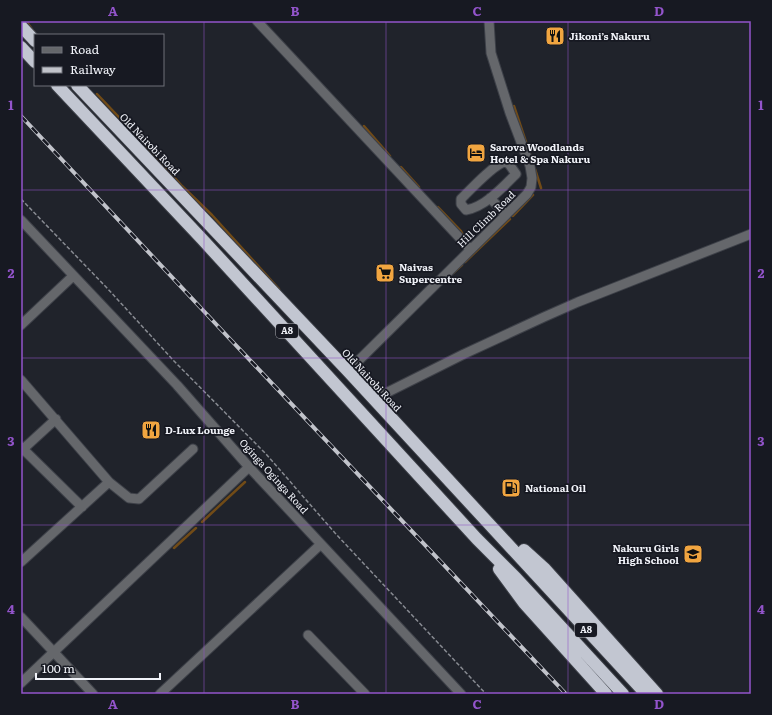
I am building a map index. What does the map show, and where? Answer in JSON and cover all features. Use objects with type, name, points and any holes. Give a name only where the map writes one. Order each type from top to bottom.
[{"type":"highway","points":[[21,26],[34,40]]},
{"type":"highway","points":[[21,47],[34,61]]},
{"type":"highway","name":"A8","points":[[58,86],[207,245],[477,539],[516,578],[623,694]]},
{"type":"highway","name":"Old Nairobi Road","points":[[78,86],[348,371],[490,526],[528,564],[559,600],[646,694]]},
{"type":"highway","points":[[490,526],[519,546],[545,569],[657,694]]},
{"type":"highway","points":[[477,539],[524,603],[606,694]]},
{"type":"street","points":[[257,21],[470,249]]},
{"type":"street","name":"Hill Climb Road","points":[[348,371],[527,194],[531,187],[532,172],[510,113],[491,53],[488,21]]},
{"type":"street","points":[[500,162],[505,162],[509,164],[516,174],[490,198],[473,209],[466,210],[461,204],[461,199],[470,190],[500,162]]},
{"type":"street","points":[[490,198],[506,215]]},
{"type":"street","name":"Oginga Oginga Road","points":[[21,220],[177,385],[250,467],[461,694]]},
{"type":"street","points":[[374,399],[464,354],[551,314],[751,234]]},
{"type":"street","points":[[21,325],[73,276]]},
{"type":"street","points":[[21,380],[109,482],[129,498],[139,499],[193,449]]},
{"type":"street","points":[[56,419],[22,449],[82,507]]},
{"type":"street","points":[[21,683],[250,467]]},
{"type":"street","points":[[21,562],[109,482]]},
{"type":"street","points":[[160,694],[321,544]]},
{"type":"street","points":[[21,617],[93,694]]},
{"type":"street","points":[[308,635],[365,694]]},
{"type":"path","points":[[21,199],[107,288],[174,361],[266,454],[336,533],[486,694]]},
{"type":"waterway","points":[[26,21],[34,32]]},
{"type":"waterway","points":[[97,94],[182,186],[212,215],[279,289]]},
{"type":"waterway","points":[[514,106],[530,154]]},
{"type":"waterway","points":[[364,126],[390,156]]},
{"type":"waterway","points":[[401,167],[419,187]]},
{"type":"waterway","points":[[535,169],[541,188]]},
{"type":"waterway","points":[[513,216],[533,195]]},
{"type":"waterway","points":[[438,207],[463,235]]},
{"type":"waterway","points":[[465,262],[510,219]]},
{"type":"waterway","points":[[453,273],[462,265]]},
{"type":"waterway","points":[[202,522],[245,482]]},
{"type":"waterway","points":[[174,548],[196,528]]},
{"type":"railway","points":[[21,116],[566,694]]},
{"type":"place","name":"Jikoni’s Nakuru","points":[[555,36]]},
{"type":"place","name":"Sarova Woodlands Hotel & Spa Nakuru","points":[[476,153]]},
{"type":"place","name":"Naivas Supercentre","points":[[385,273]]},
{"type":"place","name":"D-Lux Lounge","points":[[151,430]]},
{"type":"place","name":"National Oil","points":[[511,488]]},
{"type":"place","name":"Nakuru Girls High School","points":[[693,554]]}]
